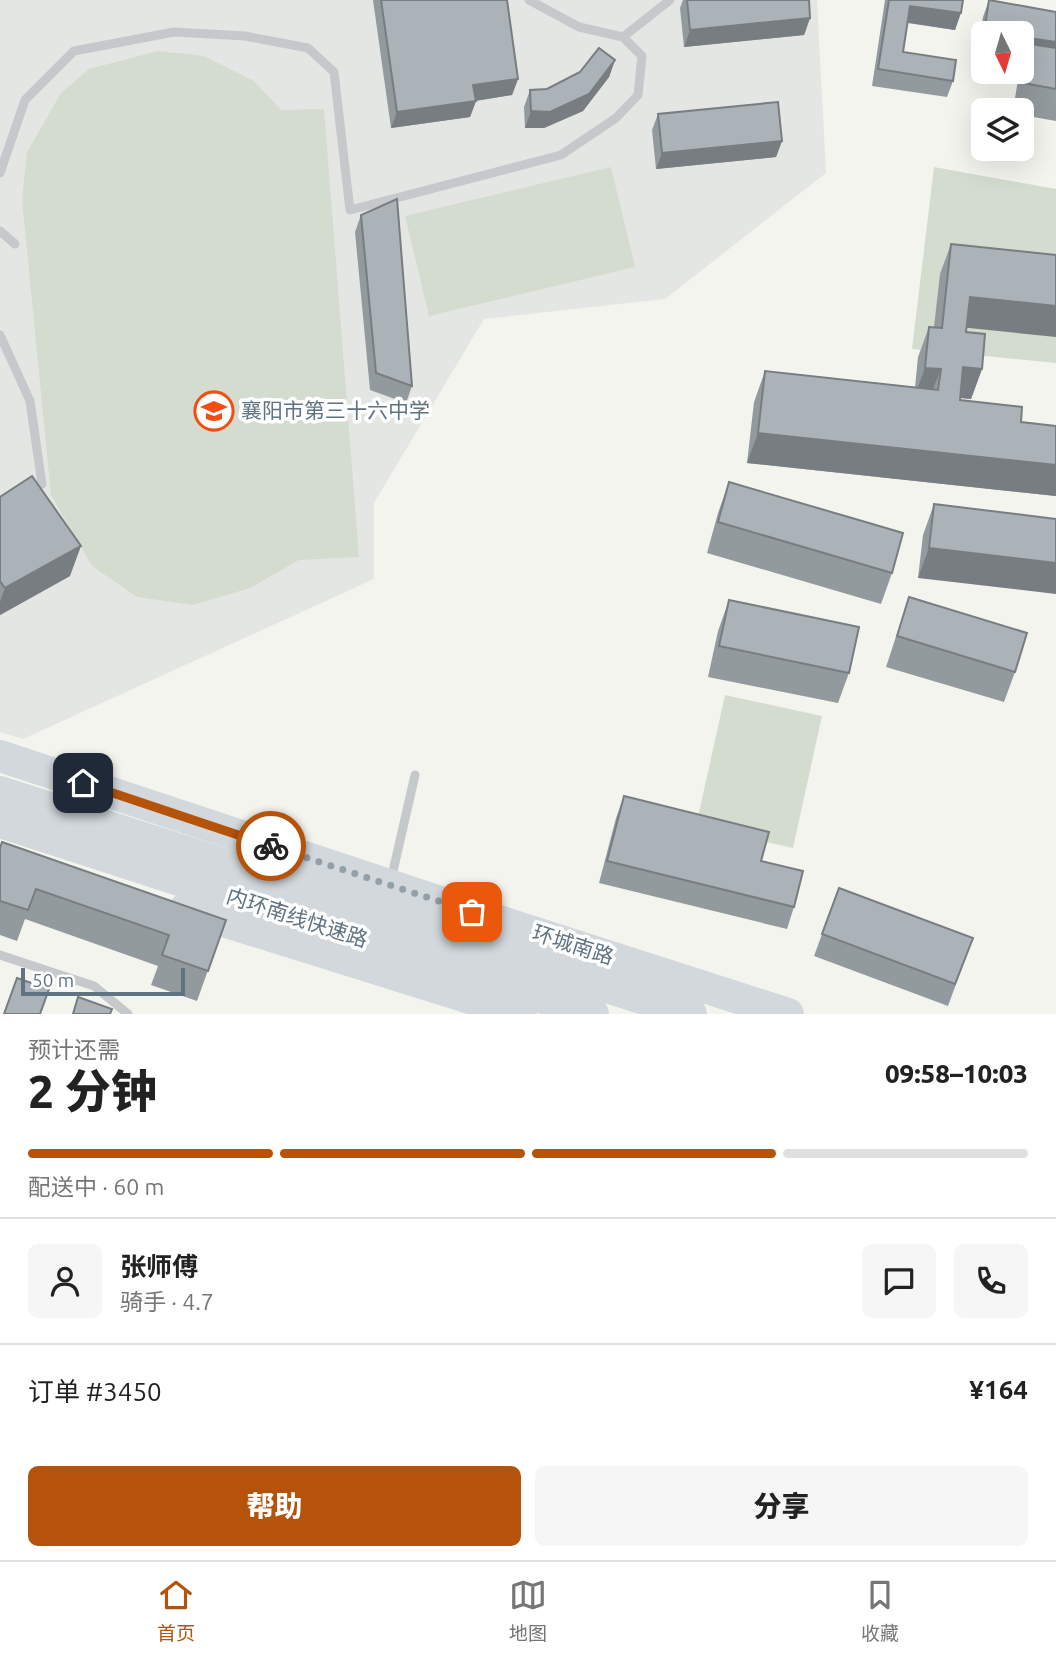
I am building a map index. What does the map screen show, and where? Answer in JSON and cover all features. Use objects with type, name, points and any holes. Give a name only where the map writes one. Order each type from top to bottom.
[{"type":"highway","name":"环城南路","points":[[0,756],[788,1014]]},
{"type":"highway","name":"内环南线快速路","points":[[0,792],[691,1014]]},
{"type":"highway","name":"内环南线快速路","points":[[0,821],[593,1014]]},
{"type":"highway","points":[[0,850],[521,1014]]},
{"type":"lane","points":[[0,173],[25,100],[74,51],[174,32],[245,36],[308,48],[334,72],[350,211],[561,155],[616,118],[638,95],[642,56],[623,37],[579,27],[530,0]]},
{"type":"lane","points":[[623,37],[670,0]]},
{"type":"lane","points":[[0,231],[15,244]]},
{"type":"lane","points":[[0,335],[30,401],[42,484]]},
{"type":"lane","points":[[390,885],[415,775]]},
{"type":"lane","points":[[0,956],[94,986],[128,1014]]},
{"type":"shaded area","name":"襄阳市第三十六中学","points":[[0,0],[817,0],[826,173],[665,299],[484,319],[374,503],[374,579],[23,739],[0,732]]},
{"type":"shaded area","points":[[158,51],[204,56],[254,81],[281,110],[324,109],[359,557],[299,560],[250,588],[193,605],[137,597],[92,566],[51,495],[22,200],[27,152],[61,93],[89,69]]},
{"type":"shaded area","points":[[611,167],[635,267],[429,316],[405,216]]},
{"type":"shaded area","points":[[934,167],[1056,189],[1056,363],[912,349]]},
{"type":"shaded area","points":[[725,695],[822,716],[793,848],[696,826]]},
{"type":"building","points":[[381,0],[507,0],[518,79],[473,85],[476,101],[397,112]]},
{"type":"building","points":[[687,0],[809,0],[810,18],[690,30]]},
{"type":"building","points":[[889,0],[963,0],[961,13],[910,6],[903,52],[956,60],[953,81],[878,69]]},
{"type":"building","points":[[989,0],[1056,12],[1056,42],[1034,39],[1034,21],[986,21]]},
{"type":"building","points":[[1034,45],[1056,48],[1056,89],[1028,84],[1034,84]]},
{"type":"building","points":[[599,48],[615,60],[589,94],[550,112],[531,111],[530,90],[547,89],[580,72]]},
{"type":"building","points":[[778,102],[782,141],[662,153],[658,114]]},
{"type":"building","points":[[397,199],[412,386],[376,373],[361,215]]},
{"type":"building","points":[[951,244],[1056,255],[1056,306],[970,297],[966,332],[985,334],[982,369],[963,367],[960,400],[1022,407],[1021,422],[1056,426],[1056,465],[758,433],[765,371],[938,390],[941,369],[925,368],[929,327],[942,328]]},
{"type":"building","points":[[32,476],[81,546],[5,588],[0,581],[0,497]]},
{"type":"building","points":[[729,482],[903,533],[892,573],[718,522]]},
{"type":"building","points":[[934,504],[1056,519],[1056,563],[929,548]]},
{"type":"building","points":[[909,597],[1027,633],[1015,672],[897,636]]},
{"type":"building","points":[[729,600],[859,627],[849,673],[719,646]]},
{"type":"building","points":[[624,796],[769,832],[761,861],[803,871],[794,907],[607,861]]},
{"type":"building","points":[[2,842],[226,920],[208,971],[162,955],[169,935],[36,889],[28,910],[0,901]]},
{"type":"building","points":[[839,888],[973,938],[955,984],[822,934]]},
{"type":"building","points":[[17,978],[49,989],[40,1014],[4,1014]]},
{"type":"building","points":[[78,997],[112,1009],[110,1014],[73,1014]]},
{"type":"way so far","points":[[271,846],[472,912]]},
{"type":"place","name":"襄阳市第三十六中学","points":[[214,411]]},
{"type":"route","points":[[83,783],[271,846]]}]
